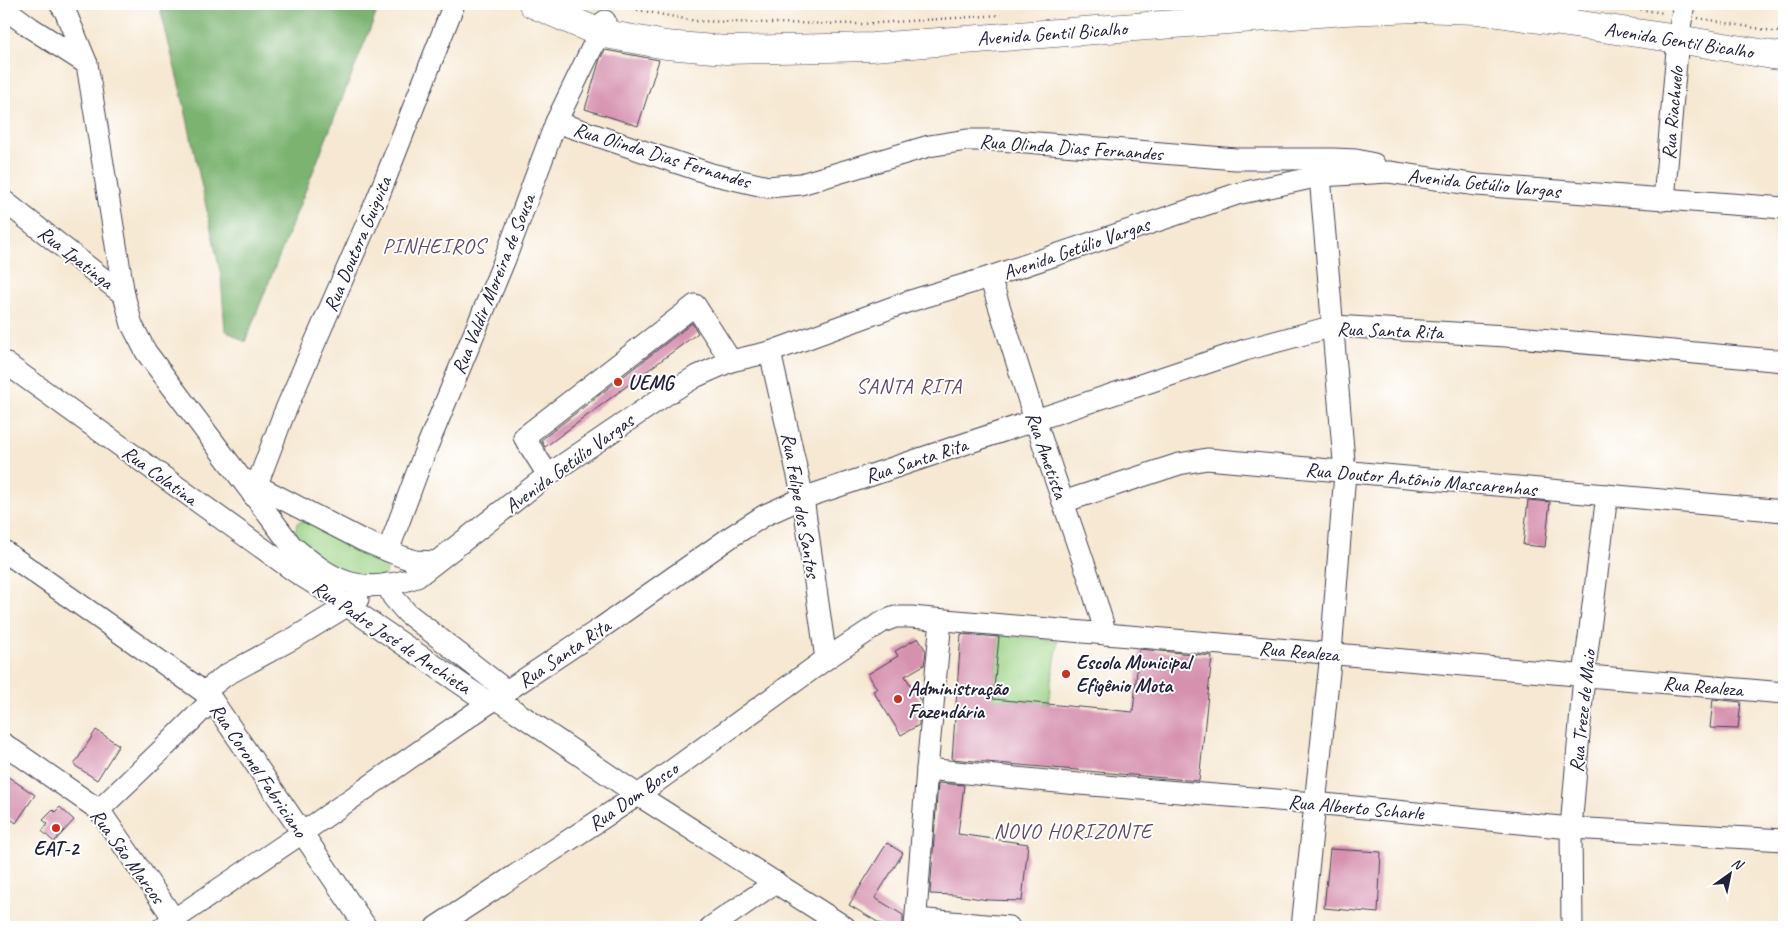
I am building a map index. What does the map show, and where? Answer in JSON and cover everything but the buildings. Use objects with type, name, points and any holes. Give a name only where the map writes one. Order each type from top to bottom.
[{"type":"main road","name":"Avenida Gentil Bicalho","points":[[533,4],[606,19],[704,32],[784,34],[932,27],[1243,4]]},
{"type":"main road","name":"Avenida Gentil Bicalho","points":[[566,4],[666,45],[726,50],[873,47],[1344,11],[1417,8],[1681,20],[1784,57]]},
{"type":"main road","name":"Avenida Gentil Bicalho","points":[[1542,4],[1681,20],[1784,43]]},
{"type":"street","points":[[60,4],[65,11],[87,64],[124,295],[132,325],[146,352],[250,486],[287,541],[328,574],[348,583],[371,587],[383,585]]},
{"type":"street","name":"Rua Doutora Guiguita","points":[[250,486],[283,416],[377,200],[454,4]]},
{"type":"street","points":[[4,8],[30,28],[87,64]]},
{"type":"street","name":"Rua Valdir Moreira de Sousa","points":[[388,551],[424,454],[505,259],[556,122],[606,19]]},
{"type":"street","name":"Rua Riachuelo","points":[[1664,200],[1681,20]]},
{"type":"street","name":"Rua Olinda Dias Fernandes","points":[[556,122],[712,174],[768,187],[801,184],[929,146],[967,140],[1000,140],[1236,159],[1329,170],[1356,160],[1373,164],[1389,172]]},
{"type":"street","points":[[1302,927],[1331,653],[1346,473],[1334,326],[1329,170]]},
{"type":"street","name":"Avenida Getúlio Vargas","points":[[383,585],[418,577],[548,475],[664,396],[696,377],[731,361],[770,352],[907,302],[990,277],[1237,194],[1329,170]]},
{"type":"street","name":"Avenida Getúlio Vargas","points":[[1389,172],[1478,185],[1784,208]]},
{"type":"street","name":"Rua Ipatinga","points":[[4,201],[124,295]]},
{"type":"street","name":"Rua Ametista","points":[[990,277],[1106,634]]},
{"type":"street","points":[[548,475],[524,437],[694,305],[731,361]]},
{"type":"street","name":"Rua Santa Rita","points":[[168,923],[302,833],[497,697],[601,628],[732,536],[765,515],[803,498],[1245,350],[1334,326],[1506,336],[1784,361]]},
{"type":"street","name":"Rua Felipe dos Santos","points":[[770,352],[803,498],[826,659]]},
{"type":"street","name":"Rua Colatina","points":[[4,362],[294,571]]},
{"type":"street","name":"Rua Doutor Antônio Mascarenhas","points":[[1063,502],[1180,464],[1208,460],[1784,511]]},
{"type":"street","points":[[250,486],[388,551],[415,560],[436,562]]},
{"type":"street","name":"Rua Treze de Maio","points":[[1572,927],[1571,828],[1584,676],[1607,496]]},
{"type":"street","points":[[294,571],[287,541],[291,520],[302,510]]},
{"type":"street","name":"Rua Coronel Fabriciano","points":[[4,551],[208,696],[366,927]]},
{"type":"street","points":[[99,810],[170,742],[226,675],[296,637],[383,585],[394,574],[395,566],[388,551]]},
{"type":"street","name":"Rua Padre José de Anchieta","points":[[294,571],[346,606],[497,697],[638,795],[845,927]]},
{"type":"street","name":"Rua Padre José de Anchieta","points":[[383,585],[407,613],[497,697]]},
{"type":"street","name":"Rua Realeza","points":[[826,659],[882,622],[895,616],[1784,693]]},
{"type":"street","points":[[941,620],[927,769],[916,923],[1009,927]]},
{"type":"street","name":"Rua Dom Bosco","points":[[436,927],[638,795],[826,659]]},
{"type":"street","name":"Rua São Marcos","points":[[4,744],[99,810],[168,923]]},
{"type":"street","name":"Rua Alberto Scharle","points":[[927,769],[1571,828],[1784,840]]},
{"type":"street","points":[[711,927],[776,882]]},
{"type":"path","points":[[1606,4],[1681,20],[1784,33]]},
{"type":"path","points":[[606,19],[622,7],[696,21],[769,23],[862,24],[1007,14]]},
{"type":"green space","points":[[159,4],[380,4],[245,342],[225,330],[221,276],[185,109]]},
{"type":"green space","points":[[301,521],[313,522],[387,560],[385,574],[378,581],[331,567],[295,535],[297,523]]},
{"type":"green space","points":[[999,635],[1058,640],[1049,704],[993,699]]},
{"type":"place","name":"UEMG","points":[[618,382]]},
{"type":"place","name":"Escola Municipal Efigênio Mota","points":[[1066,674]]},
{"type":"place","name":"Administração Fazendária","points":[[898,699]]},
{"type":"place","name":"EAT-2","points":[[56,828]]},
{"type":"district","name":"PINHEIROS","points":[[434,246]]},
{"type":"district","name":"SANTA RITA","points":[[909,386]]},
{"type":"district","name":"NOVO HORIZONTE","points":[[1073,831]]}]
